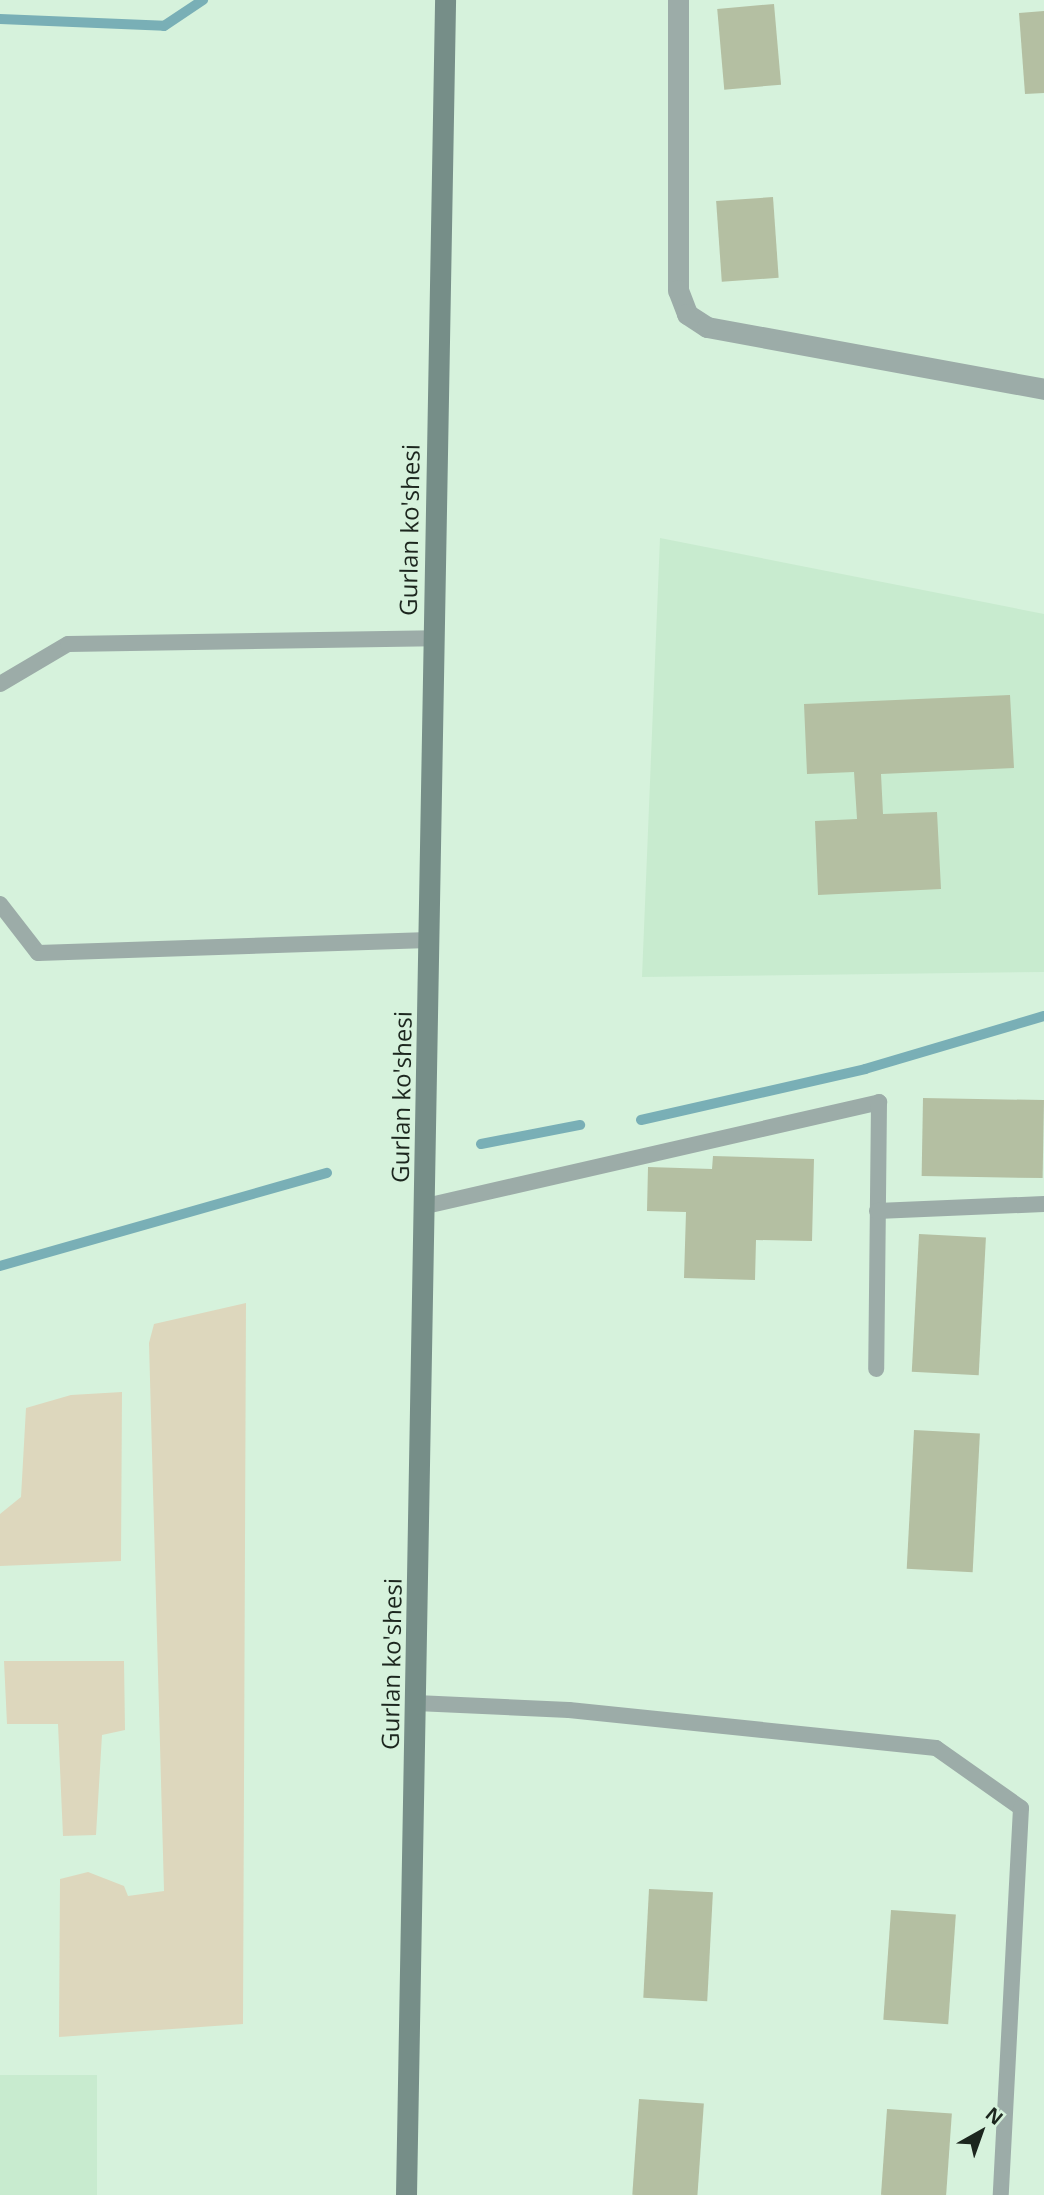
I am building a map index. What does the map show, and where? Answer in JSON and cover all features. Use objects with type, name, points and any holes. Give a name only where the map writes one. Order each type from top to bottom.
[{"type":"main road","name":"Gurlan ko'shesi","points":[[406,2195],[426,1206],[445,0]]},
{"type":"street","points":[[678,0],[678,290],[687,314],[707,327],[1044,389]]},
{"type":"lane","points":[[0,684],[68,644],[434,638]]},
{"type":"lane","points":[[0,904],[38,953],[429,940]]},
{"type":"lane","points":[[426,1206],[879,1102],[876,1369]]},
{"type":"lane","points":[[877,1211],[1044,1204]]},
{"type":"lane","points":[[416,1703],[569,1710],[936,1748],[1021,1808],[1000,2195]]},
{"type":"shaded area","points":[[660,538],[1044,614],[1044,972],[642,977]]},
{"type":"shaded area","points":[[246,1303],[243,2024],[59,2037],[60,1879],[88,1872],[124,1886],[128,1896],[164,1891],[149,1343],[154,1324]]},
{"type":"shaded area","points":[[122,1392],[121,1561],[0,1566],[0,1514],[21,1497],[26,1408],[71,1395]]},
{"type":"shaded area","points":[[4,1661],[124,1661],[125,1730],[102,1735],[96,1835],[63,1836],[58,1724],[7,1724]]},
{"type":"shaded area","points":[[0,2075],[97,2075],[97,2195],[0,2195]]},
{"type":"building","points":[[774,4],[781,85],[724,90],[717,9]]},
{"type":"building","points":[[1044,11],[1044,93],[1025,94],[1019,13]]},
{"type":"building","points":[[773,197],[779,278],[722,282],[716,201]]},
{"type":"building","points":[[1010,695],[1014,768],[881,774],[883,814],[937,812],[941,889],[818,895],[815,821],[857,819],[854,772],[807,774],[804,704]]},
{"type":"building","points":[[923,1098],[1044,1100],[1043,1178],[922,1176]]},
{"type":"building","points":[[713,1156],[814,1159],[812,1241],[756,1240],[755,1280],[684,1278],[686,1212],[647,1211],[648,1167],[712,1169]]},
{"type":"building","points":[[919,1234],[986,1238],[979,1375],[912,1372]]},
{"type":"building","points":[[914,1430],[980,1433],[973,1572],[907,1569]]},
{"type":"building","points":[[649,1889],[713,1892],[707,2001],[643,1998]]},
{"type":"building","points":[[891,1910],[956,1915],[948,2024],[883,2020]]},
{"type":"building","points":[[639,2099],[704,2104],[697,2195],[632,2195]]},
{"type":"building","points":[[887,2109],[952,2114],[946,2195],[881,2195]]},
{"type":"waterway","points":[[0,19],[164,26],[203,0]]},
{"type":"waterway","points":[[641,1120],[865,1069],[1044,1016]]},
{"type":"waterway","points":[[481,1144],[580,1125]]},
{"type":"waterway","points":[[0,1266],[327,1173]]}]
